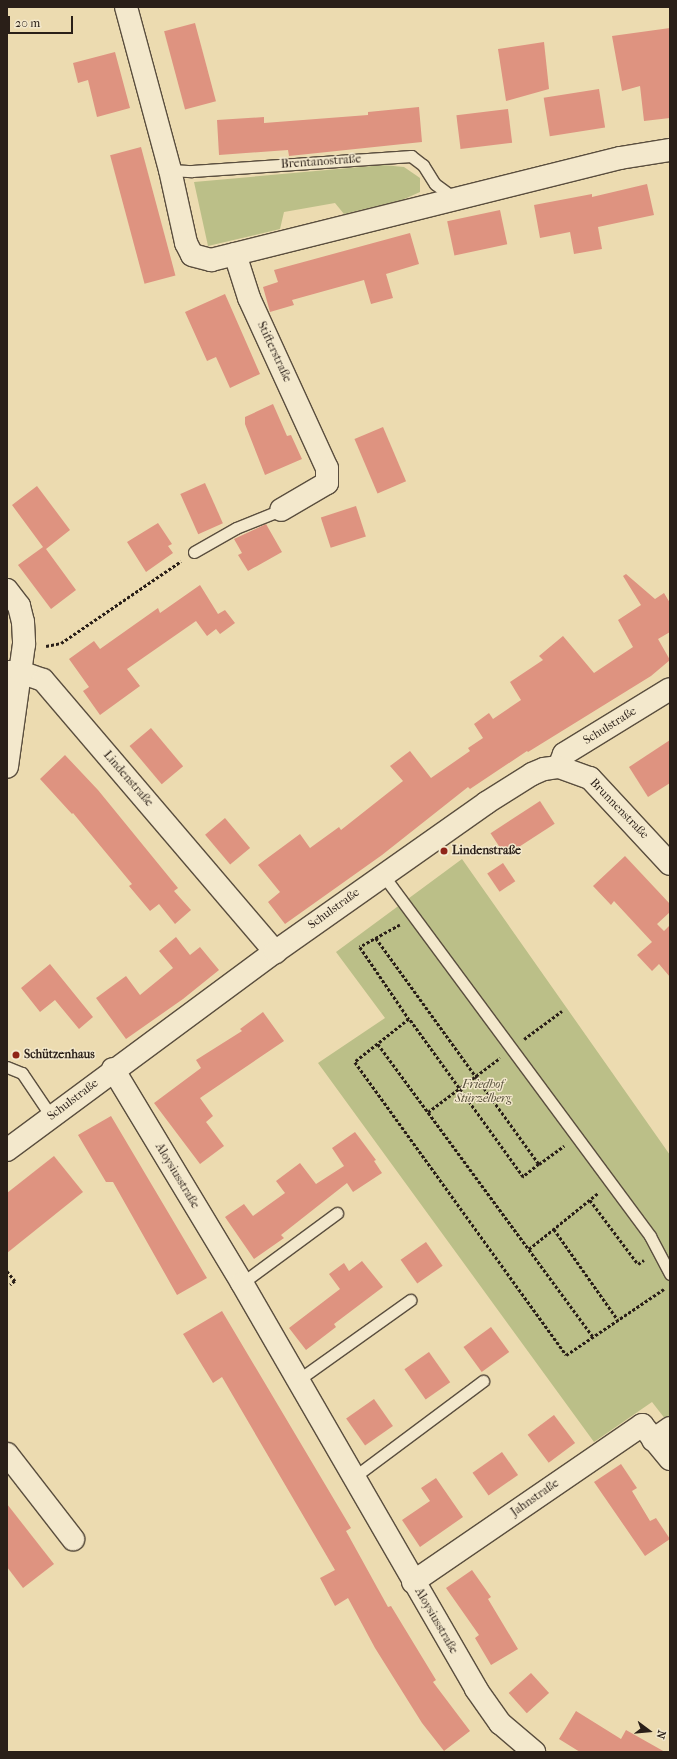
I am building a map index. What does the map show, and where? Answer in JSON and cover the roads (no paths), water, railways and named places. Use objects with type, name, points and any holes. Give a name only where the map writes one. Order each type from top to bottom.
[{"type":"street","points":[[126,7],[170,170],[186,243],[192,255],[211,260],[454,198],[620,158],[670,150]]},
{"type":"street","name":"Stifterstraße","points":[[235,254],[249,298],[327,468],[327,483],[281,510]]},
{"type":"street","points":[[7,590],[19,606],[23,622],[23,649],[13,672],[7,768]]},
{"type":"street","name":"Lindenstraße","points":[[13,672],[43,680],[275,952]]},
{"type":"street","name":"Schulstraße","points":[[7,1150],[113,1069],[486,803],[544,768],[559,767],[564,754],[670,689]]},
{"type":"street","name":"Brunnenstraße","points":[[559,767],[590,778],[670,864]]},
{"type":"street","name":"Aloysiusstraße","points":[[113,1069],[242,1283],[476,1689],[500,1723],[534,1752]]},
{"type":"street","name":"Jahnstraße","points":[[413,1582],[642,1425],[662,1434],[670,1459]]},
{"type":"street","points":[[10,1463],[73,1540]]},
{"type":"lane","name":"Brentanostraße","points":[[170,170],[192,171],[411,156],[423,164],[435,184],[454,198]]},
{"type":"lane","name":"Stifterstraße","points":[[194,552],[236,528],[281,510]]},
{"type":"lane","points":[[383,875],[412,918],[650,1236],[670,1274]]},
{"type":"lane","points":[[7,1067],[22,1073],[51,1116]]},
{"type":"lane","points":[[242,1283],[337,1212]]},
{"type":"lane","points":[[298,1380],[410,1300]]},
{"type":"lane","points":[[354,1477],[483,1381]]},
{"type":"place","name":"Lindenstraße","points":[[444,851]]},
{"type":"place","name":"Schützenhaus","points":[[16,1055]]},
{"type":"park label","name":"Friedhof Stürzelberg","points":[[483,1092]]}]
